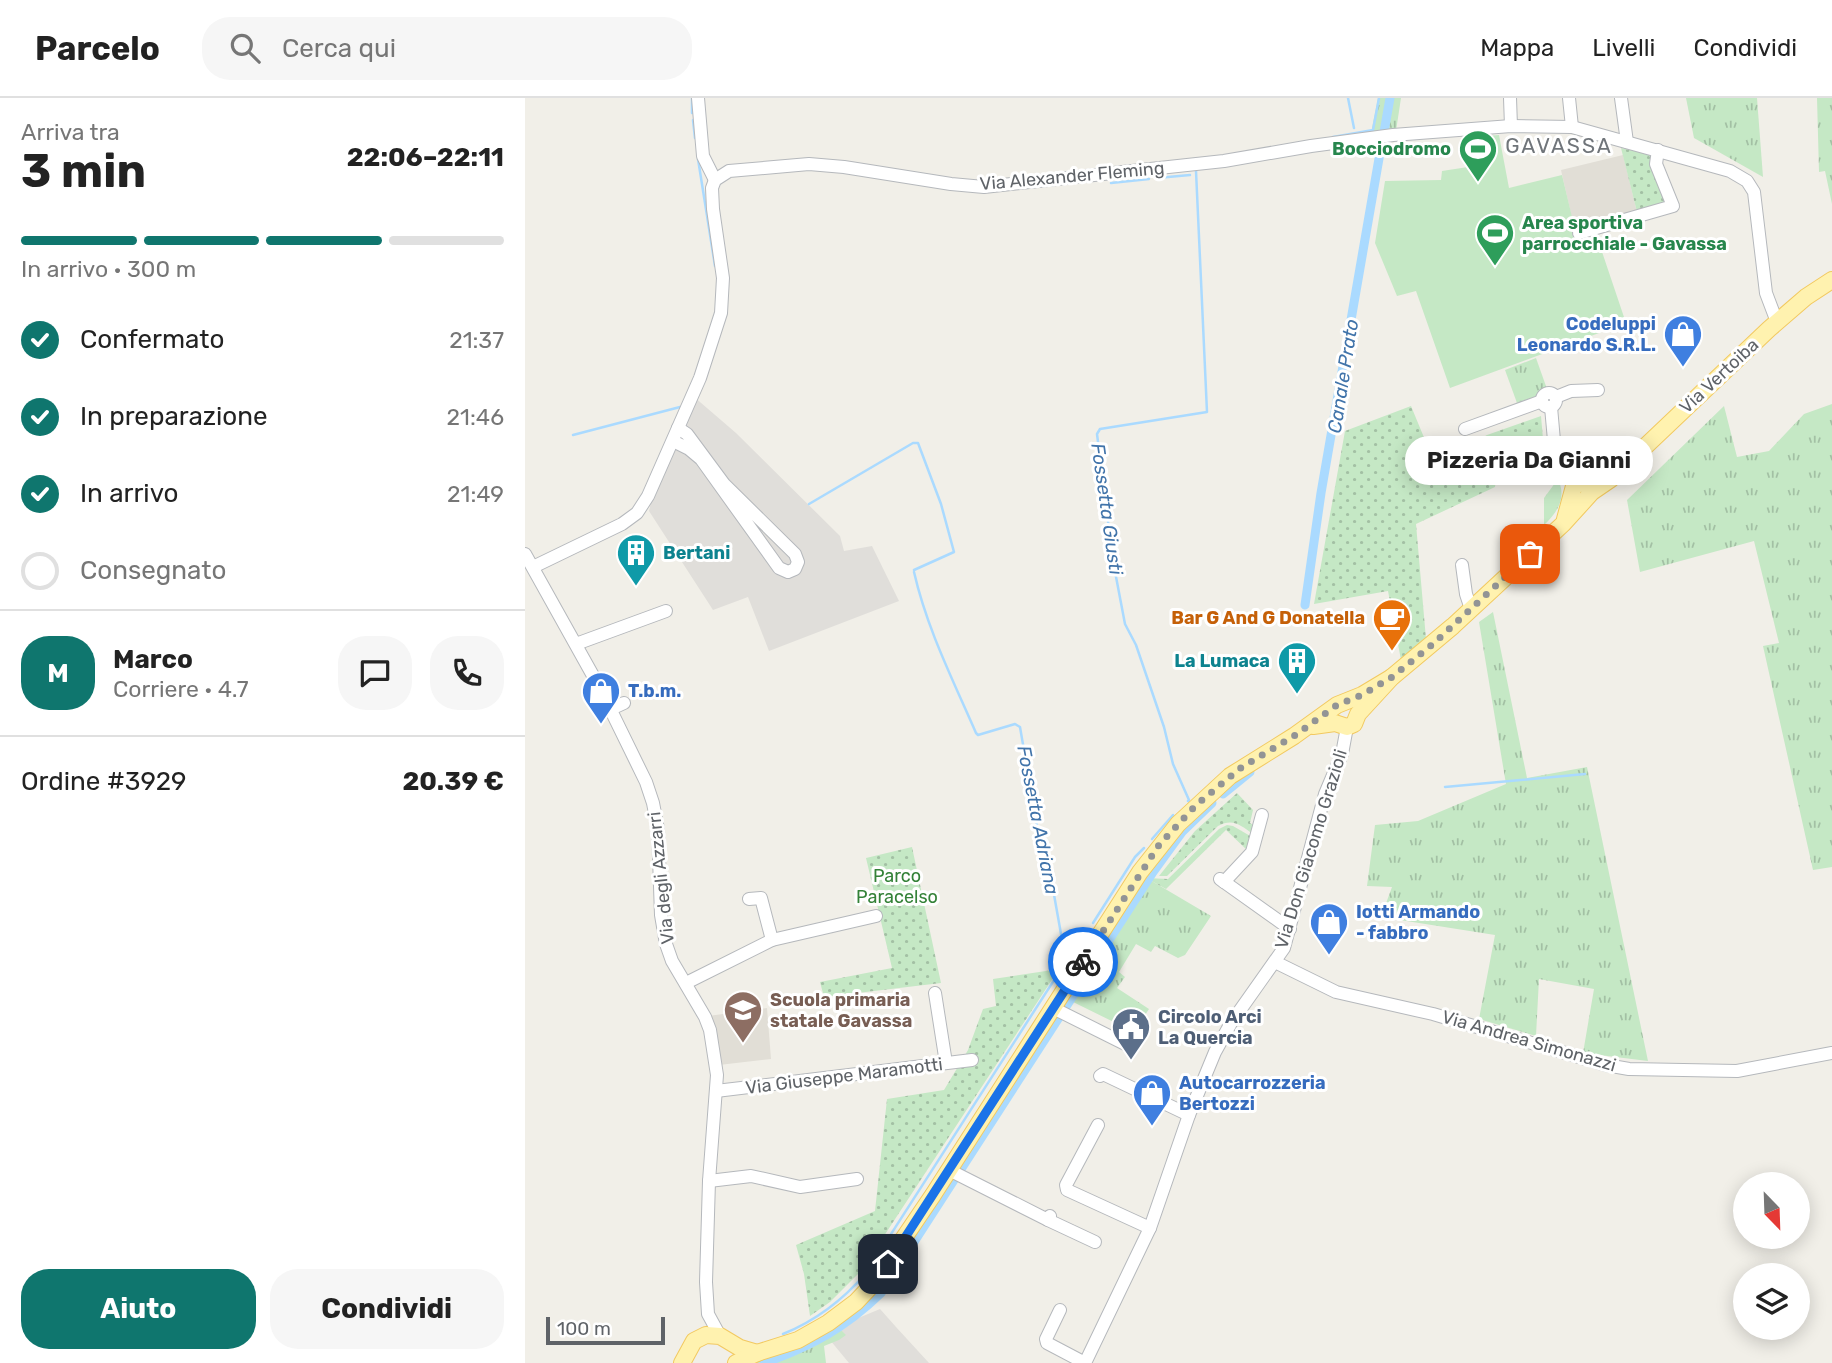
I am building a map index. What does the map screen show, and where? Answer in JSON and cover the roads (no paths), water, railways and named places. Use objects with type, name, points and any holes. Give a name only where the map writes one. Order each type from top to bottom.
[{"type":"main road","name":"Via Vertoiba","points":[[1578,489],[1611,479],[1777,322],[1831,280]]},
{"type":"main road","points":[[737,1363],[757,1353],[786,1345],[828,1323],[856,1302],[888,1264],[955,1174],[1140,872],[1168,834],[1230,776],[1307,727],[1345,715],[1392,677],[1563,524],[1578,489]]},
{"type":"main road","points":[[687,1359],[699,1337],[713,1334],[757,1353]]},
{"type":"main road","points":[[724,1339],[732,1354],[731,1363]]},
{"type":"street","points":[[533,567],[622,524],[637,513],[673,442],[711,346],[722,302],[722,269],[711,195],[715,180],[703,156],[698,98]]},
{"type":"street","points":[[1510,98],[1511,125]]},
{"type":"street","points":[[1569,98],[1572,127]]},
{"type":"street","points":[[1621,98],[1627,142]]},
{"type":"street","name":"Via Alexander Fleming","points":[[715,180],[738,169],[809,164],[984,187],[1224,161],[1353,140],[1511,125],[1572,127],[1730,171],[1751,186],[1758,217],[1766,293],[1777,322]]},
{"type":"street","points":[[1579,233],[1673,206],[1656,164],[1658,150]]},
{"type":"street","points":[[1465,429],[1550,402],[1571,391],[1598,390]]},
{"type":"street","points":[[1550,402],[1556,463],[1578,489]]},
{"type":"street","points":[[673,442],[689,449],[701,459],[779,568],[788,572],[795,569],[798,562],[795,554],[724,484],[687,434],[678,428]]},
{"type":"street","name":"Via degli Azzarri","points":[[525,554],[611,709],[646,782],[653,803],[659,845],[663,935],[669,953],[710,1030],[716,1066],[716,1091],[705,1265],[708,1314],[699,1337]]},
{"type":"street","points":[[1462,565],[1471,609]]},
{"type":"street","points":[[576,645],[666,611]]},
{"type":"street","points":[[611,709],[624,703]]},
{"type":"street","name":"Via Don Giacomo Grazioli","points":[[1060,1310],[1046,1339],[1047,1343],[1085,1363],[1150,1228],[1189,1115],[1215,1052],[1238,1013],[1284,948],[1325,794],[1342,754],[1345,715]]},
{"type":"street","points":[[1262,815],[1253,850],[1222,881],[1290,929]]},
{"type":"street","points":[[749,899],[761,898],[772,940]]},
{"type":"street","points":[[686,983],[772,940],[876,916]]},
{"type":"street","name":"Via Andrea Simonazzi","points":[[1275,962],[1335,992],[1433,1014],[1606,1065],[1629,1069],[1737,1071],[1832,1053]]},
{"type":"street","points":[[935,993],[946,1063]]},
{"type":"street","points":[[1057,1010],[1129,1046]]},
{"type":"street","name":"Via Giuseppe Maramotti","points":[[716,1091],[972,1060]]},
{"type":"street","points":[[1100,1076],[1103,1074],[1189,1115]]},
{"type":"street","points":[[1098,1125],[1066,1188],[1150,1228]]},
{"type":"street","points":[[955,1174],[1095,1242]]},
{"type":"street","points":[[709,1181],[751,1176],[800,1187],[857,1179]]},
{"type":"street","name":"Via degli Azzarri","points":[[708,1314],[724,1339]]},
{"type":"waterway","name":"Fossetta Adriana","points":[[692,98],[692,113]]},
{"type":"waterway","points":[[1348,98],[1354,128]]},
{"type":"waterway","name":"Fossetta Giusti","points":[[1333,137],[1373,130],[1379,98]]},
{"type":"waterway","name":"Canale Prato","points":[[1384,132],[1390,98]]},
{"type":"waterway","name":"Fossetta Adriana","points":[[693,120],[695,138]]},
{"type":"waterway","name":"Canale Prato","points":[[1305,605],[1321,493],[1381,147]]},
{"type":"waterway","name":"Fossetta Adriana","points":[[698,159],[715,266]]},
{"type":"waterway","name":"Fossetta Giusti","points":[[1188,801],[1173,764],[1164,727],[1136,645],[1125,624],[1109,540],[1097,434],[1100,429],[1207,412],[1196,171]]},
{"type":"waterway","points":[[1157,178],[1190,175]]},
{"type":"waterway","points":[[1111,183],[1149,179]]},
{"type":"waterway","points":[[573,435],[680,407]]},
{"type":"waterway","name":"Fossetta Adriana","points":[[809,504],[913,443],[918,443],[941,504],[954,552],[914,570]]},
{"type":"waterway","name":"Fossetta Adriana","points":[[914,572],[933,634],[976,733],[978,735],[1015,724],[1020,727],[1037,826],[1053,889],[1066,962]]},
{"type":"waterway","name":"Canale Prato","points":[[1223,794],[1250,772]]},
{"type":"waterway","points":[[1445,787],[1585,774]]},
{"type":"waterway","name":"Canale Prato","points":[[764,1363],[827,1335],[881,1293],[1153,872],[1182,832],[1212,803]]},
{"type":"waterway","name":"Fossetta Giusti","points":[[1152,839],[1173,815]]},
{"type":"waterway","name":"Fossetta Giusti","points":[[1093,923],[1135,857],[1144,848]]},
{"type":"waterway","name":"Fossetta Giusti","points":[[1060,971],[1070,957]]},
{"type":"waterway","name":"Fossetta Giusti","points":[[783,1334],[828,1309],[866,1273],[1056,977]]},
{"type":"place","name":"Bocciodromo","points":[[1478,183]]},
{"type":"place","name":"Area sportiva parrocchiale - Gavassa","points":[[1495,267]]},
{"type":"place","name":"Codeluppi Leonardo S.R.L.","points":[[1683,368]]},
{"type":"place","name":"Pizzeria Da Gianni","points":[[1530,554]]},
{"type":"place","name":"Bertani","points":[[636,587]]},
{"type":"place","name":"Bar G And G Donatella","points":[[1392,652]]},
{"type":"place","name":"La Lumaca","points":[[1297,695]]},
{"type":"place","name":"T.b.m.","points":[[601,725]]},
{"type":"place","name":"Iotti Armando - fabbro","points":[[1329,956]]},
{"type":"place","name":"Scuola primaria statale Gavassa","points":[[743,1044]]},
{"type":"place","name":"Circolo Arci La Quercia","points":[[1131,1061]]},
{"type":"place","name":"Autocarrozzeria Bertozzi","points":[[1152,1127]]},
{"type":"district","name":"GAVASSA","points":[[1559,145]]},
{"type":"park label","name":"Parco Paracelso","points":[[897,886]]}]
